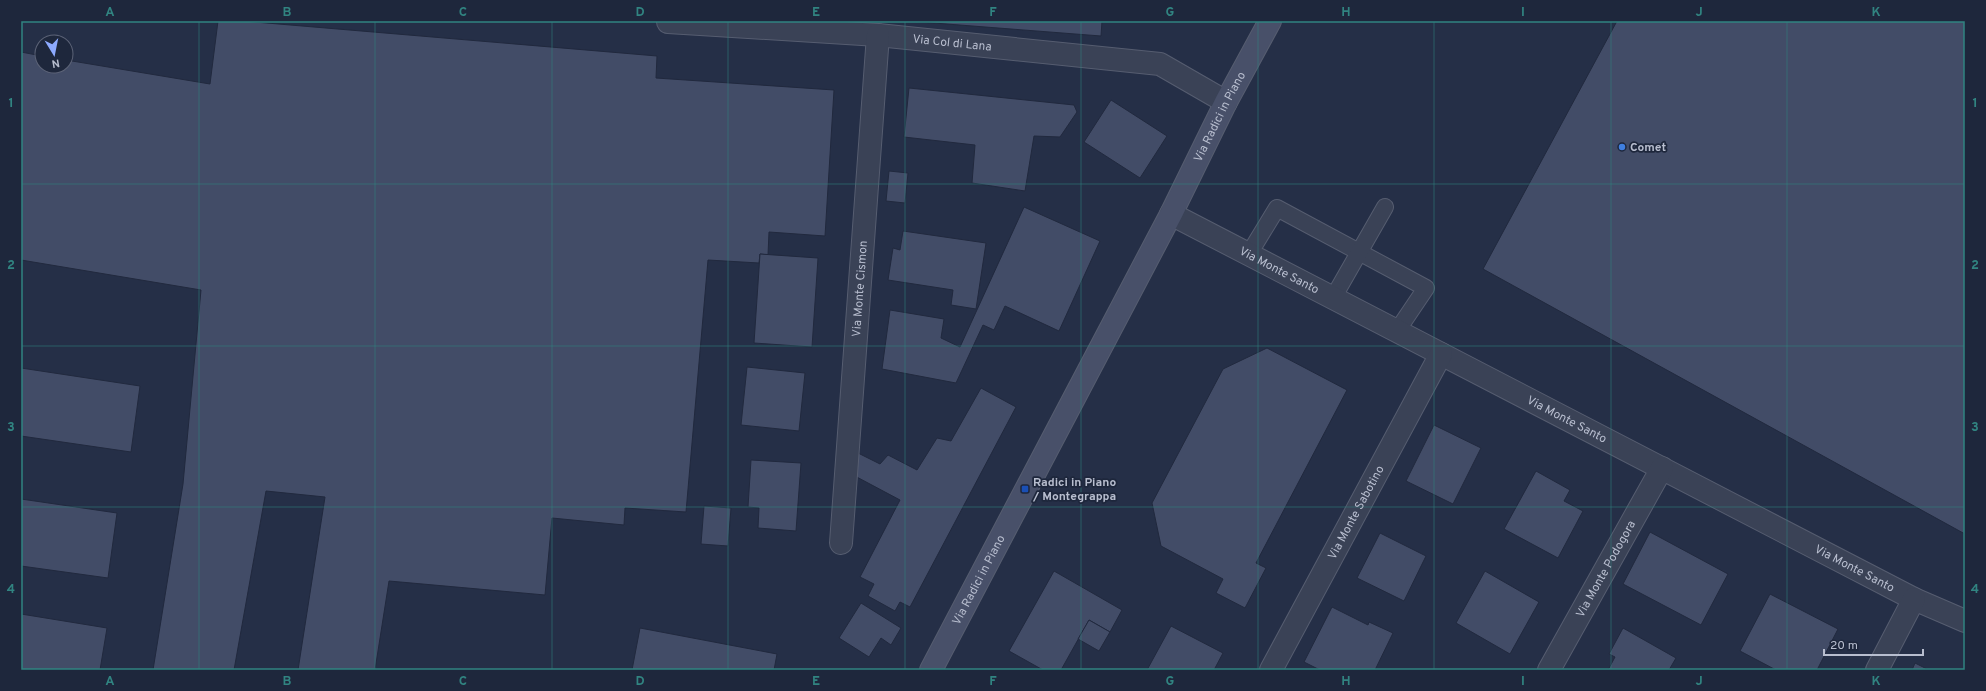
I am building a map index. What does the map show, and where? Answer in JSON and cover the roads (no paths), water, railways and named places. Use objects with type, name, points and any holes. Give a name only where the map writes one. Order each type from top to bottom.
[{"type":"street","name":"Via Radici in Piano","points":[[931,670],[1171,214],[1226,102],[1270,21]]},
{"type":"street","name":"Via Col di Lana","points":[[668,22],[878,35],[1160,64],[1226,102]]},
{"type":"street","name":"Via Monte Cismon","points":[[841,543],[878,35]]},
{"type":"street","name":"Via Monte Santo","points":[[1171,214],[1914,599],[1965,621]]},
{"type":"street","name":"Via Monte Sabotino","points":[[1271,670],[1441,354]]},
{"type":"street","name":"Via Monte Podogora","points":[[1549,670],[1662,468]]},
{"type":"street","points":[[1877,670],[1914,599]]},
{"type":"lane","points":[[1334,298],[1385,207]]},
{"type":"lane","points":[[1248,254],[1278,208],[1426,288],[1397,331]]},
{"type":"place","name":"Comet","points":[[1622,147]]},
{"type":"place","name":"Radici in Piano / Montegrappa","points":[[1025,489]]}]
